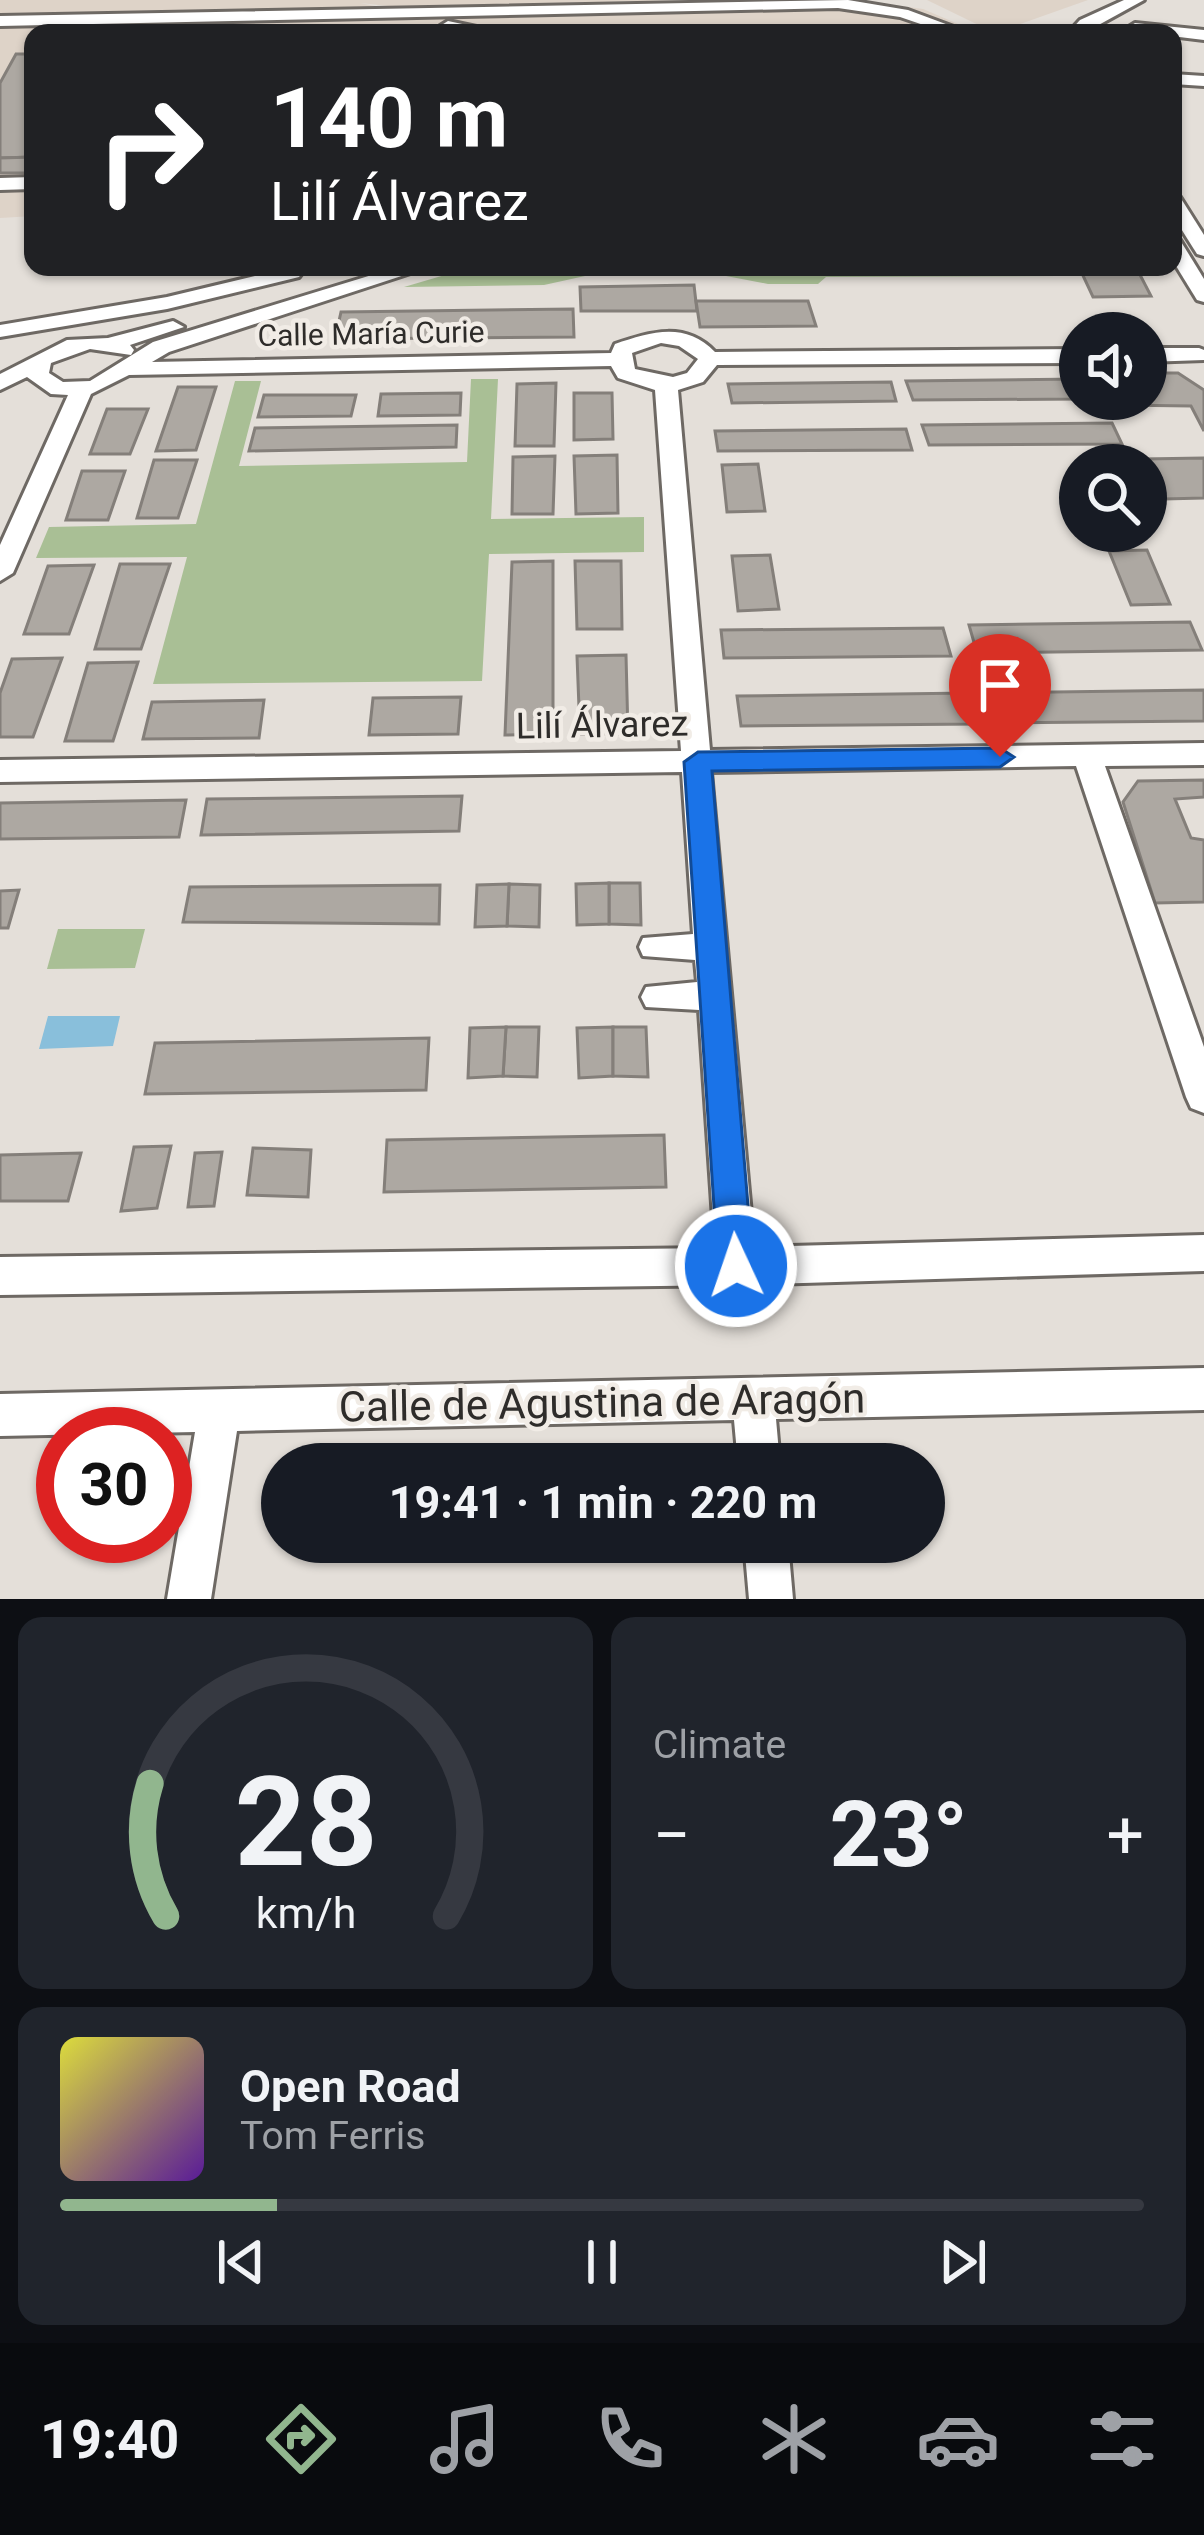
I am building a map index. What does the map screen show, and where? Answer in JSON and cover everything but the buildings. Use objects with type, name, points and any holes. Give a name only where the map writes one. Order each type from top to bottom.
[{"type":"street","points":[[83,0],[95,14],[93,19]]},
{"type":"street","points":[[126,18],[134,0]]},
{"type":"street","points":[[381,0],[397,0]]},
{"type":"street","points":[[1065,24],[1111,0]]},
{"type":"street","points":[[1084,24],[1136,0]]},
{"type":"street","points":[[0,21],[331,6],[838,3],[934,24]]},
{"type":"street","points":[[1182,215],[1204,250]]},
{"type":"street","points":[[1182,259],[1204,296]]},
{"type":"street","points":[[0,331],[167,303],[269,276]]},
{"type":"street","points":[[311,276],[326,281]]},
{"type":"street","points":[[0,383],[71,345],[109,344],[342,276]]},
{"type":"street","points":[[0,399],[107,383],[161,347],[390,276]]},
{"type":"street","points":[[249,320],[229,346],[239,357],[259,366]]},
{"type":"street","points":[[709,359],[695,378],[666,385],[638,380],[621,368],[619,359],[632,343],[659,337],[692,342],[709,359],[1059,356]]},
{"type":"street","points":[[109,344],[127,354],[126,368]]},
{"type":"street","points":[[1167,354],[1202,351]]},
{"type":"street","name":"Calle María Curie","points":[[126,368],[619,359]]},
{"type":"street","points":[[41,361],[40,381],[70,390]]},
{"type":"street","points":[[666,385],[736,1266]]},
{"type":"street","points":[[0,573],[70,390]]},
{"type":"street","name":"Lilí Álvarez","points":[[0,771],[1204,754]]},
{"type":"street","points":[[1087,756],[1204,1097]]},
{"type":"street","points":[[655,947],[712,947]]},
{"type":"street","points":[[658,997],[716,996]]},
{"type":"street","points":[[0,1276],[736,1266],[1204,1253]]},
{"type":"street","name":"Calle de Agustina de Aragón","points":[[0,1414],[1204,1389]]},
{"type":"street","points":[[753,1398],[757,1443]]},
{"type":"street","points":[[189,1599],[219,1410]]},
{"type":"street","points":[[768,1563],[771,1599]]},
{"type":"shaded area","points":[[0,0],[687,0],[397,7],[360,3],[390,9],[863,1],[923,9],[958,24],[24,24],[24,217],[0,218]]},
{"type":"shaded area","points":[[927,0],[1088,0],[1020,24],[976,24]]},
{"type":"green space","points":[[441,276],[585,276],[544,285],[404,287]]},
{"type":"green space","points":[[726,276],[1058,276],[826,277],[818,284],[768,284]]},
{"type":"green space","points":[[471,379],[498,379],[491,519],[644,517],[644,552],[489,554],[482,681],[153,684],[187,557],[36,558],[49,527],[196,524],[235,381],[261,381],[239,466],[467,462]]},
{"type":"green space","points":[[58,929],[145,929],[135,968],[47,969]]},
{"type":"water","points":[[48,1016],[120,1016],[113,1046],[39,1049]]},
{"type":"route","points":[[736,1266],[698,762],[1000,757]]}]
